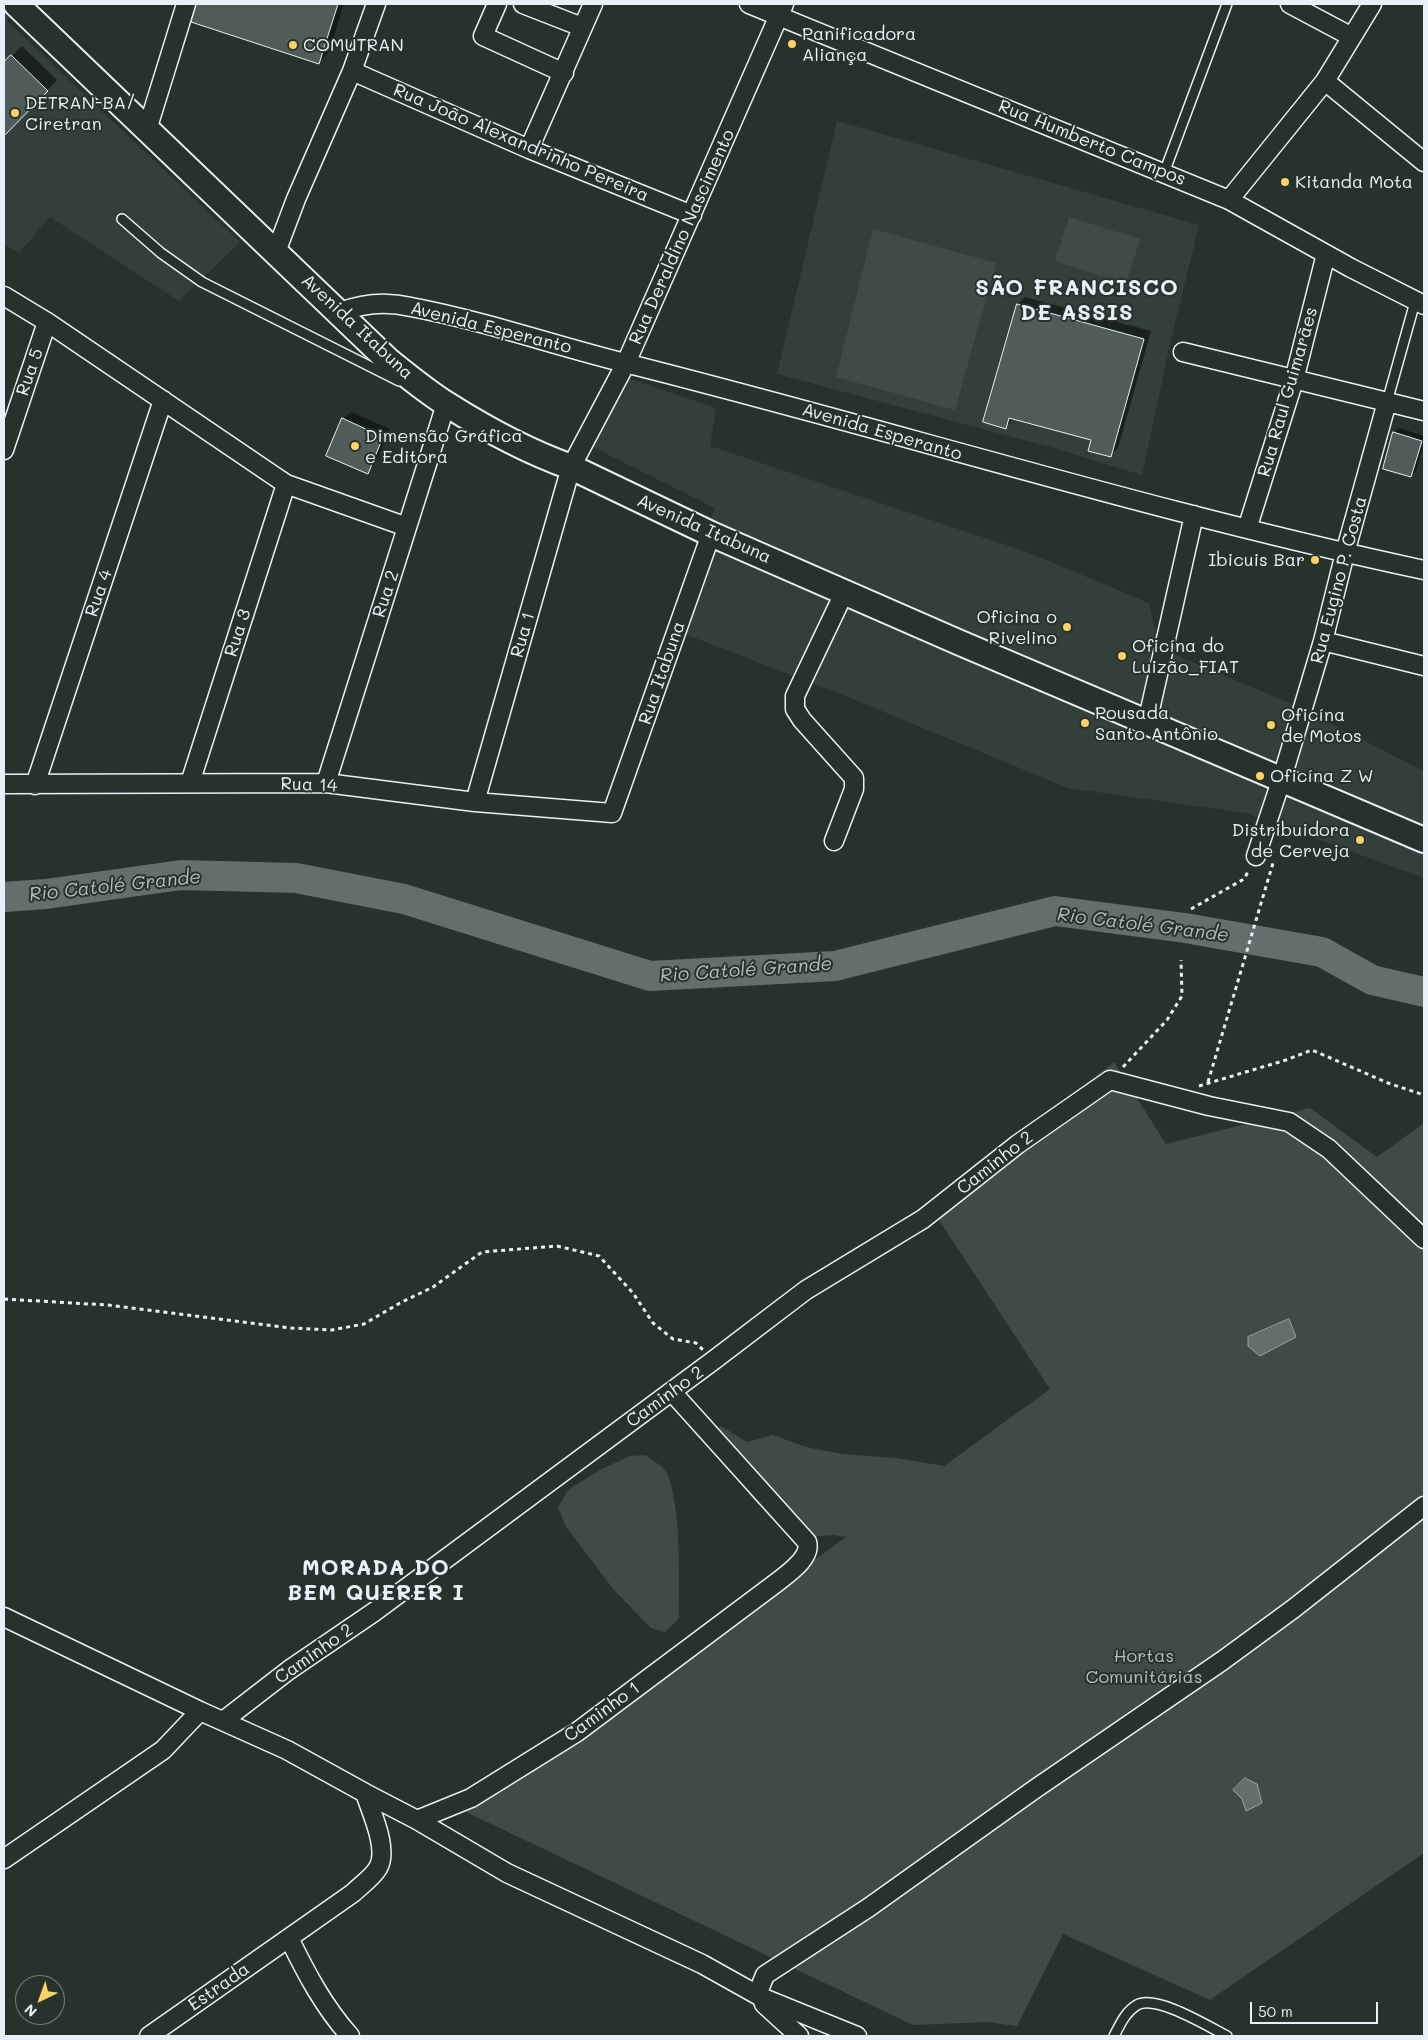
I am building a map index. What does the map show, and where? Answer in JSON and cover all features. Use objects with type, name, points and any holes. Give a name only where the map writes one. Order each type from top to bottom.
[{"type":"main road","name":"Avenida Itabuna","points":[[19,5],[389,361],[446,404],[548,459],[711,534],[1147,723],[1282,778],[1424,840]]},
{"type":"street","points":[[147,130],[186,4]]},
{"type":"street","points":[[276,252],[296,199],[352,71],[376,4]]},
{"type":"street","points":[[497,4],[483,36],[564,73]]},
{"type":"street","points":[[524,4],[582,27]]},
{"type":"street","points":[[529,149],[593,4]]},
{"type":"street","name":"Rua Humberto Campos","points":[[748,4],[781,10],[1229,200],[1420,303]]},
{"type":"street","points":[[1290,4],[1352,37]]},
{"type":"street","points":[[1229,200],[1325,81],[1372,4]]},
{"type":"street","name":"Rua Deraldino Nascimento","points":[[571,468],[626,364],[781,10]]},
{"type":"street","name":"Rua João Alexandrinho Pereira","points":[[352,71],[529,149],[692,215]]},
{"type":"street","points":[[1325,81],[1424,162]]},
{"type":"street","name":"Rua Raul Guimarães","points":[[1247,529],[1294,380],[1326,254]]},
{"type":"street","points":[[4,296],[47,322],[286,484],[407,527]]},
{"type":"street","name":"Avenida Esperanto","points":[[340,312],[359,305],[375,303],[409,306],[503,328],[626,364],[720,386],[1044,478],[1345,554],[1424,570]]},
{"type":"street","name":"Rua 5","points":[[4,450],[47,322]]},
{"type":"street","points":[[1183,352],[1424,411]]},
{"type":"street","name":"Rua 4","points":[[35,785],[163,400]]},
{"type":"street","name":"Rua Eugino P. Costa","points":[[1256,856],[1282,778],[1323,641],[1387,402]]},
{"type":"street","name":"Rua 2","points":[[326,783],[446,404]]},
{"type":"street","name":"Rua 1","points":[[475,802],[571,468]]},
{"type":"street","name":"Rua 3","points":[[190,783],[286,484]]},
{"type":"street","points":[[1147,723],[1194,515]]},
{"type":"street","name":"Rua Itabuna","points":[[612,813],[711,534]]},
{"type":"street","points":[[834,841],[854,789],[854,778],[802,720],[795,709],[795,696],[845,591]]},
{"type":"street","points":[[1323,641],[1424,666]]},
{"type":"street","name":"Rua 14","points":[[4,784],[326,783],[475,802],[612,813]]},
{"type":"street","points":[[1110,1080],[1209,1106],[1289,1122],[1329,1148],[1424,1239]]},
{"type":"street","name":"Caminho 2","points":[[223,1721],[289,1670],[374,1612],[672,1392],[806,1290],[923,1219],[1018,1144],[1110,1080]]},
{"type":"street","name":"Caminho 1","points":[[417,1820],[471,1798],[577,1732],[776,1583],[804,1558],[808,1547],[806,1542],[672,1392]]},
{"type":"street","points":[[799,2036],[764,2004],[759,1990],[765,1975],[868,1908],[1035,1789],[1222,1661],[1293,1610],[1424,1506]]},
{"type":"street","points":[[4,1618],[287,1750],[417,1820],[507,1872],[702,1964],[761,1997],[857,2036]]},
{"type":"street","points":[[4,1859],[162,1750],[200,1711]]},
{"type":"street","name":"Estrada","points":[[149,2036],[353,1893],[377,1868],[380,1861],[380,1838],[365,1793]]},
{"type":"street","points":[[288,1938],[313,1984],[350,2036]]},
{"type":"lane","points":[[1164,173],[1226,4]]},
{"type":"lane","points":[[122,219],[161,253],[202,282],[322,344],[446,404]]},
{"type":"lane","name":"Rua Eugino P. Costa","points":[[1387,402],[1420,303]]},
{"type":"lane","points":[[1114,2036],[1130,2010],[1139,2003],[1151,2003],[1172,2009],[1227,2036]]},
{"type":"path","points":[[1191,909],[1244,879],[1256,856]]},
{"type":"path","points":[[1275,856],[1208,1083],[1286,1060],[1312,1050],[1388,1083],[1424,1095]]},
{"type":"path","points":[[1110,1080],[1167,1020],[1182,996],[1181,960]]},
{"type":"path","points":[[4,1298],[107,1306],[291,1328],[332,1330],[364,1324],[433,1287],[482,1252],[557,1246],[599,1256],[633,1293],[653,1323],[673,1339],[696,1343],[714,1360]]},
{"type":"shaded area","points":[[4,4],[17,4],[7,21],[240,242],[179,301],[50,217],[19,253],[4,244]]},
{"type":"shaded area","points":[[837,121],[1199,225],[1171,340],[1142,475],[1050,447],[777,374]]},
{"type":"shaded area","points":[[630,379],[716,408],[710,446],[1027,552],[1149,603],[1159,648],[1287,702],[1424,771],[1424,878],[1246,813],[1068,788],[843,695],[669,628],[715,508],[587,444]]},
{"type":"shaded area","points":[[1289,1319],[1296,1337],[1260,1356],[1248,1346],[1248,1337]]},
{"type":"shaded area","points":[[1245,1778],[1257,1784],[1262,1803],[1246,1811],[1242,1799],[1233,1790]]},
{"type":"green space","points":[[1069,217],[1140,239],[1126,284],[1055,261]]},
{"type":"green space","points":[[873,229],[996,263],[955,410],[836,377]]},
{"type":"green space","name":"Hortas Comunitárias","points":[[1114,1062],[1166,1144],[1310,1108],[1377,1157],[1424,1123],[1424,1853],[1210,2000],[1063,1934],[1017,2026],[987,2022],[913,2025],[466,1812],[846,1537],[833,1535],[799,1538],[754,1501],[728,1462],[719,1425],[747,1442],[773,1435],[806,1447],[842,1454],[896,1458],[944,1466],[1050,1389],[929,1205]]},
{"type":"green space","points":[[645,1455],[664,1469],[670,1481],[677,1518],[679,1618],[665,1632],[651,1628],[614,1590],[566,1527],[558,1507],[569,1489],[602,1469],[630,1456]]},
{"type":"building","name":"COMUTRAN","points":[[196,4],[338,4],[319,64],[191,22]]},
{"type":"building","name":"DETRAN-BA/ Ciretran","points":[[11,55],[48,91],[4,136],[4,62]]},
{"type":"building","points":[[1017,304],[1144,339],[1111,457],[1088,451],[1091,440],[1009,418],[1006,429],[983,422]]},
{"type":"building","name":"Dimensão Gráfica e Editora","points":[[342,418],[383,437],[368,474],[326,456]]},
{"type":"building","points":[[1393,432],[1422,441],[1411,477],[1383,469]]},
{"type":"waterway","name":"Rio Catolé Grande","points":[[4,897],[46,894],[181,875],[296,878],[404,899],[650,976],[835,966],[1055,911],[1185,928],[1322,952],[1372,980],[1424,992]]},
{"type":"place","name":"Panificadora Aliança","points":[[792,44]]},
{"type":"place","name":"COMUTRAN","points":[[293,45]]},
{"type":"place","name":"DETRAN-BA/ Ciretran","points":[[15,113]]},
{"type":"place","name":"Kitanda Mota","points":[[1285,182]]},
{"type":"place","name":"Dimensão Gráfica e Editora","points":[[355,446]]},
{"type":"place","name":"Ibicuis Bar","points":[[1315,560]]},
{"type":"place","name":"Oficina o Rivelino","points":[[1067,627]]},
{"type":"place","name":"Oficína do Luizão_FIAT","points":[[1122,656]]},
{"type":"place","name":"Pousada Santo Antônio","points":[[1085,723]]},
{"type":"place","name":"Oficína de Motos","points":[[1271,725]]},
{"type":"place","name":"Oficína Z W","points":[[1260,776]]},
{"type":"place","name":"Distribuidora de Cerveja","points":[[1360,840]]},
{"type":"district","name":"SÃO FRANCISCO DE ASSIS","points":[[1077,300]]},
{"type":"district","name":"MORADA DO BEM QUERER I","points":[[376,1580]]}]
